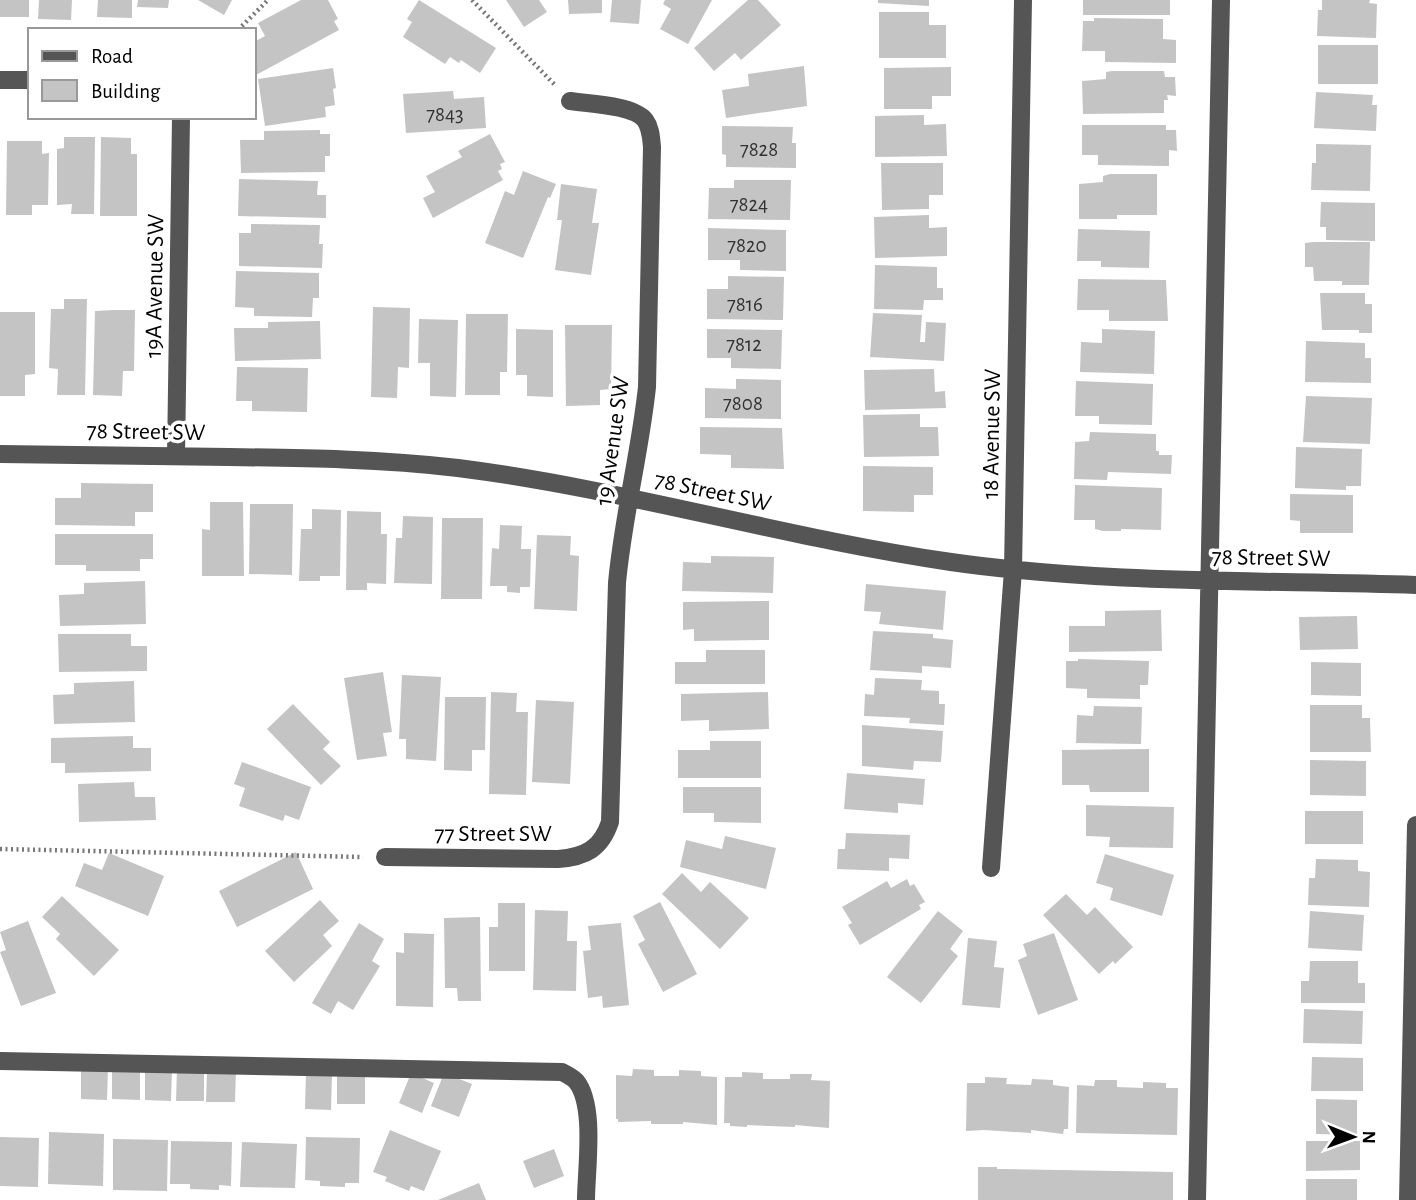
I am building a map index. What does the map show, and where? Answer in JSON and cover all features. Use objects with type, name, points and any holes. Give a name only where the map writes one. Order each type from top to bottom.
[{"type":"street","name":"18 Avenue SW","points":[[991,868],[1013,570],[1023,0]]},
{"type":"street","points":[[1197,1200],[1221,0]]},
{"type":"street","points":[[0,80],[28,80]]},
{"type":"street","name":"19 Avenue SW","points":[[570,101],[628,110],[646,121],[650,132],[647,387],[620,550],[615,608],[611,814],[606,835],[598,846]]},
{"type":"street","name":"19A Avenue SW","points":[[176,456],[181,119]]},
{"type":"street","name":"78 Street SW","points":[[0,454],[321,458],[411,464],[540,481],[877,550],[1013,570],[1211,580],[1416,585]]},
{"type":"street","points":[[1408,1200],[1415,1000],[1416,825]]},
{"type":"street","name":"77 Street SW","points":[[385,858],[558,859],[581,856],[598,846]]},
{"type":"street","points":[[0,1061],[562,1072],[575,1080],[583,1095],[587,1118],[586,1200]]},
{"type":"path","points":[[240,28],[268,0]]},
{"type":"path","points":[[472,0],[570,101]]},
{"type":"path","points":[[0,849],[385,858]]},
{"type":"building","points":[[0,0],[29,0],[29,17],[0,17]]},
{"type":"building","points":[[39,0],[72,0],[71,20],[38,19]]},
{"type":"building","points":[[98,0],[132,0],[132,18],[97,17]]},
{"type":"building","points":[[138,0],[169,0],[168,8],[137,7]]},
{"type":"building","points":[[198,0],[232,0],[224,15]]},
{"type":"building","points":[[301,0],[328,0],[338,19],[334,21],[339,30],[256,75],[256,41],[265,36],[258,23]]},
{"type":"building","points":[[419,0],[496,48],[480,73],[461,60],[459,63],[450,57],[445,64],[403,37],[412,22],[407,19]]},
{"type":"building","points":[[506,0],[539,0],[547,12],[524,27]]},
{"type":"building","points":[[568,0],[602,0],[602,13],[569,14]]},
{"type":"building","points":[[612,0],[641,0],[639,24],[610,22]]},
{"type":"building","points":[[665,0],[712,0],[688,44],[660,29],[671,9],[663,4]]},
{"type":"building","points":[[748,0],[758,0],[781,25],[741,60],[735,53],[714,71],[694,48]]},
{"type":"building","points":[[878,0],[929,0],[929,6],[878,3]]},
{"type":"building","points":[[1083,0],[1170,0],[1170,15],[1083,15]]},
{"type":"building","points":[[1322,0],[1370,0],[1369,3],[1377,4],[1376,38],[1317,36],[1318,10],[1322,10]]},
{"type":"building","points":[[879,12],[929,12],[929,25],[946,25],[946,58],[879,58]]},
{"type":"building","points":[[1094,18],[1163,19],[1163,39],[1176,40],[1176,63],[1105,62],[1105,51],[1082,51],[1083,21],[1094,21]]},
{"type":"building","points":[[1318,45],[1378,45],[1378,84],[1318,84]]},
{"type":"building","points":[[804,66],[807,106],[726,118],[722,90],[749,86],[748,74]]},
{"type":"building","points":[[951,67],[951,96],[932,96],[932,109],[884,109],[884,68]]},
{"type":"building","points":[[333,68],[335,105],[325,107],[326,117],[265,126],[258,79]]},
{"type":"building","points":[[1164,71],[1165,77],[1175,77],[1176,96],[1167,95],[1168,100],[1164,100],[1164,113],[1083,114],[1082,81],[1106,79],[1106,72]]},
{"type":"building","points":[[453,91],[454,99],[484,97],[486,128],[406,133],[403,94]]},
{"type":"building","points":[[1316,92],[1373,95],[1372,105],[1377,105],[1376,131],[1314,128]]},
{"type":"building","points":[[924,115],[924,125],[946,124],[947,156],[875,157],[875,116]]},
{"type":"building","points":[[1082,125],[1166,125],[1166,130],[1176,130],[1177,151],[1169,150],[1169,166],[1098,165],[1098,155],[1082,155]]},
{"type":"building","points":[[722,126],[793,127],[792,143],[796,143],[796,168],[726,167],[726,155],[722,154]]},
{"type":"building","points":[[320,130],[320,134],[330,134],[330,156],[325,156],[325,172],[241,173],[240,140],[264,140],[264,131]]},
{"type":"building","points":[[490,134],[505,162],[500,164],[502,169],[498,171],[503,180],[433,218],[423,198],[435,192],[426,176],[462,157],[458,151]]},
{"type":"building","points":[[64,137],[95,137],[94,214],[71,214],[72,204],[57,205],[57,149],[64,148]]},
{"type":"building","points":[[101,137],[131,138],[131,154],[137,154],[137,216],[100,216]]},
{"type":"building","points":[[7,141],[42,141],[42,154],[49,153],[48,205],[32,205],[32,215],[6,215]]},
{"type":"building","points":[[1316,144],[1371,145],[1370,191],[1311,190]]},
{"type":"building","points":[[881,163],[943,163],[943,195],[929,195],[929,209],[882,210]]},
{"type":"building","points":[[523,171],[556,184],[523,258],[485,243],[505,191],[514,195]]},
{"type":"building","points":[[1157,174],[1157,215],[1079,219],[1079,184],[1103,182],[1103,176]]},
{"type":"building","points":[[239,179],[318,181],[317,195],[326,195],[326,218],[238,216]]},
{"type":"building","points":[[734,180],[791,180],[790,220],[708,219],[709,188],[734,188]]},
{"type":"building","points":[[561,184],[597,189],[592,223],[599,223],[591,275],[555,270],[562,220],[557,220]]},
{"type":"building","points":[[1321,202],[1375,203],[1375,241],[1326,240],[1326,227],[1320,227]]},
{"type":"building","points":[[929,215],[929,228],[947,227],[947,256],[875,258],[874,217]]},
{"type":"building","points":[[251,224],[320,225],[319,244],[323,244],[322,268],[239,266],[239,233],[251,233]]},
{"type":"building","points":[[708,228],[786,230],[786,271],[740,270],[740,260],[708,260]]},
{"type":"building","points":[[1078,229],[1150,231],[1149,268],[1101,267],[1101,261],[1077,261]]},
{"type":"building","points":[[1370,242],[1369,285],[1314,281],[1313,267],[1305,267],[1305,243]]},
{"type":"building","points":[[875,265],[937,267],[937,288],[943,288],[943,300],[924,300],[923,310],[874,309]]},
{"type":"building","points":[[236,271],[319,273],[319,298],[313,298],[312,317],[254,316],[254,308],[235,307]]},
{"type":"building","points":[[728,276],[784,277],[783,320],[707,319],[707,289],[728,289]]},
{"type":"building","points":[[1078,279],[1166,280],[1168,321],[1109,321],[1109,310],[1077,310]]},
{"type":"building","points":[[1320,293],[1365,293],[1365,304],[1372,304],[1372,333],[1359,333],[1359,330],[1322,330]]},
{"type":"building","points":[[64,299],[87,299],[85,395],[57,395],[58,369],[49,368],[51,309],[64,309]]},
{"type":"building","points":[[373,307],[410,308],[409,368],[398,367],[397,398],[371,397]]},
{"type":"building","points":[[135,310],[134,371],[123,371],[122,396],[93,395],[95,311]]},
{"type":"building","points":[[0,312],[35,312],[35,374],[25,375],[25,396],[0,396]]},
{"type":"building","points":[[873,313],[922,315],[920,342],[925,342],[926,322],[946,323],[944,361],[870,357]]},
{"type":"building","points":[[466,314],[508,314],[507,372],[500,372],[500,395],[465,395]]},
{"type":"building","points":[[419,319],[458,320],[456,397],[430,396],[430,363],[418,363]]},
{"type":"building","points":[[320,321],[321,359],[235,361],[234,328],[268,328],[268,322]]},
{"type":"building","points":[[565,325],[612,325],[611,389],[600,390],[600,405],[566,406]]},
{"type":"building","points":[[516,329],[553,330],[553,397],[527,396],[527,375],[516,375]]},
{"type":"building","points":[[707,329],[782,330],[781,369],[731,368],[731,358],[707,358]]},
{"type":"building","points":[[1102,329],[1155,331],[1154,374],[1080,372],[1081,342],[1102,343]]},
{"type":"building","points":[[1306,341],[1365,343],[1365,358],[1371,358],[1371,383],[1305,382]]},
{"type":"building","points":[[237,367],[308,368],[307,412],[252,411],[252,401],[236,401]]},
{"type":"building","points":[[934,369],[935,392],[945,391],[946,408],[865,410],[864,370]]},
{"type":"building","points":[[736,379],[781,380],[781,419],[705,418],[705,388],[736,389]]},
{"type":"building","points":[[1076,381],[1153,384],[1152,425],[1099,424],[1099,416],[1075,416]]},
{"type":"building","points":[[1306,396],[1372,398],[1370,444],[1303,442]]},
{"type":"building","points":[[920,414],[920,427],[938,427],[939,456],[864,457],[863,415]]},
{"type":"building","points":[[700,427],[782,428],[784,469],[731,468],[731,455],[700,454]]},
{"type":"building","points":[[1090,432],[1156,434],[1156,451],[1159,451],[1159,455],[1172,455],[1171,474],[1108,472],[1107,480],[1074,479],[1075,442],[1089,441]]},
{"type":"building","points":[[1296,447],[1362,449],[1361,486],[1346,486],[1346,490],[1295,488]]},
{"type":"building","points":[[863,466],[933,467],[933,495],[914,495],[914,512],[863,511]]},
{"type":"building","points":[[81,483],[153,484],[153,512],[135,512],[135,526],[55,525],[55,498],[81,498]]},
{"type":"building","points":[[1075,485],[1162,488],[1161,530],[1103,531],[1095,529],[1095,520],[1074,520]]},
{"type":"building","points":[[1290,494],[1353,495],[1353,533],[1300,533],[1300,521],[1290,520]]},
{"type":"building","points":[[210,502],[243,502],[244,576],[202,576],[202,529],[210,530]]},
{"type":"building","points":[[250,504],[293,504],[292,575],[249,574]]},
{"type":"building","points":[[312,509],[341,510],[340,576],[320,576],[320,581],[299,581],[301,529],[312,529]]},
{"type":"building","points":[[347,511],[381,512],[381,534],[387,534],[386,584],[367,583],[367,590],[346,590]]},
{"type":"building","points":[[403,516],[433,517],[432,584],[394,583],[396,538],[402,538]]},
{"type":"building","points":[[442,518],[483,518],[482,599],[441,599]]},
{"type":"building","points":[[500,525],[522,526],[521,549],[531,549],[530,587],[520,587],[520,593],[507,592],[507,586],[490,586],[492,548],[499,549]]},
{"type":"building","points":[[55,534],[153,534],[153,559],[140,559],[140,571],[86,571],[86,565],[55,565]]},
{"type":"building","points":[[537,535],[571,536],[570,555],[579,556],[577,611],[534,609]]},
{"type":"building","points":[[711,556],[774,557],[773,593],[682,591],[683,562],[711,563]]},
{"type":"building","points":[[145,581],[146,624],[60,626],[59,595],[84,594],[84,583]]},
{"type":"building","points":[[866,584],[946,591],[943,630],[879,624],[881,612],[864,611]]},
{"type":"building","points":[[769,601],[769,640],[694,641],[694,629],[683,630],[683,602]]},
{"type":"building","points":[[1161,610],[1162,651],[1069,652],[1069,626],[1105,626],[1105,611]]},
{"type":"building","points":[[1357,616],[1358,649],[1300,650],[1299,617]]},
{"type":"building","points":[[873,631],[933,634],[933,638],[953,640],[951,668],[922,666],[922,673],[870,670]]},
{"type":"building","points":[[58,634],[131,634],[131,646],[147,646],[147,671],[59,672]]},
{"type":"building","points":[[706,650],[765,650],[765,684],[675,684],[675,662],[706,662]]},
{"type":"building","points":[[1066,661],[1149,661],[1148,685],[1140,685],[1140,699],[1087,698],[1087,689],[1066,688]]},
{"type":"building","points":[[1311,662],[1361,663],[1361,696],[1311,695]]},
{"type":"building","points":[[383,672],[392,732],[383,733],[387,756],[357,760],[344,678]]},
{"type":"building","points":[[402,675],[441,677],[436,761],[406,759],[406,739],[399,739]]},
{"type":"building","points":[[875,678],[922,680],[921,690],[939,691],[939,704],[945,704],[944,725],[909,723],[910,718],[864,716],[865,694],[874,695]]},
{"type":"building","points":[[134,681],[135,722],[54,724],[53,695],[74,694],[74,683]]},
{"type":"building","points":[[491,692],[517,693],[516,712],[528,712],[526,795],[489,794]]},
{"type":"building","points":[[768,692],[769,729],[709,731],[709,720],[681,721],[681,694]]},
{"type":"building","points":[[445,697],[486,697],[485,750],[472,750],[472,771],[444,770]]},
{"type":"building","points":[[536,700],[574,702],[570,784],[532,782]]},
{"type":"building","points":[[293,704],[330,742],[323,749],[341,766],[321,785],[267,729]]},
{"type":"building","points":[[1310,705],[1362,705],[1362,718],[1370,718],[1371,752],[1310,752]]},
{"type":"building","points":[[1094,706],[1142,707],[1141,744],[1076,743],[1077,715],[1093,716]]},
{"type":"building","points":[[862,725],[943,731],[941,762],[914,761],[913,770],[862,766]]},
{"type":"building","points":[[133,736],[133,748],[151,748],[151,771],[65,773],[65,763],[51,763],[51,738]]},
{"type":"building","points":[[710,741],[761,741],[761,778],[678,778],[678,750],[710,750]]},
{"type":"building","points":[[1149,749],[1149,792],[1090,792],[1089,785],[1062,785],[1062,750]]},
{"type":"building","points":[[1310,760],[1366,761],[1366,796],[1310,795]]},
{"type":"building","points":[[242,762],[311,787],[299,820],[285,815],[283,821],[239,806],[245,788],[234,784]]},
{"type":"building","points":[[847,773],[925,779],[923,805],[898,803],[898,813],[844,809]]},
{"type":"building","points":[[134,782],[135,797],[155,797],[156,820],[79,822],[78,784]]},
{"type":"building","points":[[683,787],[761,787],[761,823],[714,822],[714,813],[683,813]]},
{"type":"building","points":[[1086,805],[1174,807],[1173,848],[1109,847],[1110,837],[1086,836]]},
{"type":"building","points":[[1305,811],[1363,811],[1363,844],[1305,844]]},
{"type":"building","points":[[846,833],[910,835],[909,859],[889,858],[889,871],[837,869],[838,849],[845,849]]},
{"type":"building","points":[[725,836],[776,848],[766,889],[680,867],[686,840],[722,849]]},
{"type":"building","points":[[296,852],[313,889],[237,927],[219,891]]},
{"type":"building","points":[[109,853],[164,876],[148,916],[75,886],[84,863],[102,870]]},
{"type":"building","points":[[1105,854],[1174,875],[1162,916],[1110,900],[1113,888],[1096,883]]},
{"type":"building","points":[[1316,859],[1358,860],[1358,871],[1370,872],[1369,907],[1308,905],[1309,878],[1315,878]]},
{"type":"building","points":[[682,873],[701,892],[710,882],[749,918],[720,949],[662,894]]},
{"type":"building","points":[[907,879],[910,886],[914,884],[925,902],[919,905],[921,909],[860,945],[848,925],[852,923],[842,907],[887,881],[891,888]]},
{"type":"building","points":[[1066,894],[1087,915],[1095,907],[1133,947],[1115,964],[1113,961],[1099,974],[1043,915]]},
{"type":"building","points":[[62,896],[119,950],[94,976],[56,939],[60,934],[42,917]]},
{"type":"building","points":[[320,900],[339,921],[323,935],[332,946],[294,982],[265,951]]},
{"type":"building","points":[[660,902],[697,974],[663,992],[638,944],[645,940],[633,916]]},
{"type":"building","points":[[498,903],[525,903],[525,971],[489,971],[489,927],[498,927]]},
{"type":"building","points":[[535,910],[568,911],[567,941],[577,941],[576,991],[533,990]]},
{"type":"building","points":[[938,911],[963,931],[950,949],[958,956],[921,1003],[887,977]]},
{"type":"building","points":[[1310,911],[1364,915],[1362,951],[1308,948]]},
{"type":"building","points":[[480,917],[481,1001],[458,1001],[457,988],[445,988],[444,918]]},
{"type":"building","points":[[28,921],[56,993],[21,1006],[0,952],[6,950],[0,932]]},
{"type":"building","points":[[359,923],[384,939],[372,961],[380,966],[353,1010],[338,1001],[331,1014],[312,1003]]},
{"type":"building","points":[[621,923],[629,1005],[603,1008],[602,996],[588,998],[583,951],[591,950],[588,926]]},
{"type":"building","points":[[404,933],[434,934],[433,1007],[396,1006],[396,952],[404,953]]},
{"type":"building","points":[[1054,933],[1078,1000],[1038,1015],[1018,960],[1027,956],[1023,944]]},
{"type":"building","points":[[968,938],[997,941],[994,967],[1004,968],[1000,1008],[962,1005]]},
{"type":"building","points":[[1310,961],[1358,961],[1358,983],[1365,983],[1365,1003],[1301,1003],[1301,981],[1309,981]]},
{"type":"building","points":[[1304,1009],[1363,1011],[1362,1044],[1303,1043]]},
{"type":"building","points":[[1312,1057],[1363,1058],[1363,1091],[1311,1091]]},
{"type":"building","points":[[81,1067],[108,1068],[107,1100],[81,1099]]},
{"type":"building","points":[[112,1067],[140,1068],[140,1100],[112,1099]]},
{"type":"building","points":[[177,1069],[204,1070],[204,1101],[176,1101]]},
{"type":"building","points":[[207,1069],[236,1070],[235,1102],[206,1102]]},
{"type":"building","points":[[633,1069],[654,1070],[654,1076],[679,1076],[679,1070],[701,1071],[701,1076],[717,1077],[717,1125],[618,1122],[616,1075],[632,1076]]},
{"type":"building","points":[[145,1070],[172,1070],[171,1101],[145,1100]]},
{"type":"building","points":[[337,1071],[365,1072],[365,1104],[337,1104]]},
{"type":"building","points":[[306,1072],[332,1073],[331,1110],[305,1109]]},
{"type":"building","points":[[742,1072],[763,1073],[763,1079],[790,1079],[790,1074],[812,1074],[811,1080],[830,1081],[829,1128],[795,1125],[747,1127],[724,1123],[725,1077],[742,1077]]},
{"type":"building","points":[[411,1073],[434,1083],[422,1113],[399,1103]]},
{"type":"building","points":[[444,1073],[472,1084],[459,1117],[431,1106]]},
{"type":"building","points":[[985,1077],[1007,1078],[1006,1084],[1031,1085],[1032,1079],[1053,1080],[1053,1085],[1069,1087],[1068,1129],[1064,1129],[1063,1134],[1031,1130],[1031,1133],[966,1131],[967,1083],[985,1083]]},
{"type":"building","points":[[1095,1080],[1117,1080],[1117,1087],[1143,1088],[1143,1082],[1166,1083],[1166,1088],[1178,1088],[1177,1135],[1076,1133],[1077,1085],[1094,1086]]},
{"type":"building","points":[[1316,1099],[1357,1100],[1357,1135],[1316,1134]]},
{"type":"building","points":[[390,1130],[441,1151],[424,1191],[411,1186],[409,1191],[385,1181],[387,1177],[373,1172]]},
{"type":"building","points":[[49,1132],[104,1134],[103,1186],[48,1184]]},
{"type":"building","points":[[0,1137],[39,1138],[38,1187],[0,1186]]},
{"type":"building","points":[[306,1137],[360,1138],[359,1183],[345,1183],[345,1187],[320,1186],[320,1181],[305,1180]]},
{"type":"building","points":[[113,1139],[168,1140],[167,1191],[113,1190]]},
{"type":"building","points":[[171,1141],[232,1142],[231,1186],[219,1185],[219,1190],[190,1189],[190,1184],[170,1184]]},
{"type":"building","points":[[1306,1141],[1360,1141],[1360,1170],[1306,1171]]},
{"type":"building","points":[[242,1142],[297,1144],[295,1188],[240,1187]]},
{"type":"building","points":[[554,1149],[564,1176],[534,1188],[523,1161]]},
{"type":"building","points":[[978,1167],[1173,1172],[1173,1200],[978,1200]]},
{"type":"building","points":[[1306,1179],[1357,1179],[1357,1200],[1306,1200]]},
{"type":"building","points":[[479,1183],[486,1200],[438,1200]]}]
